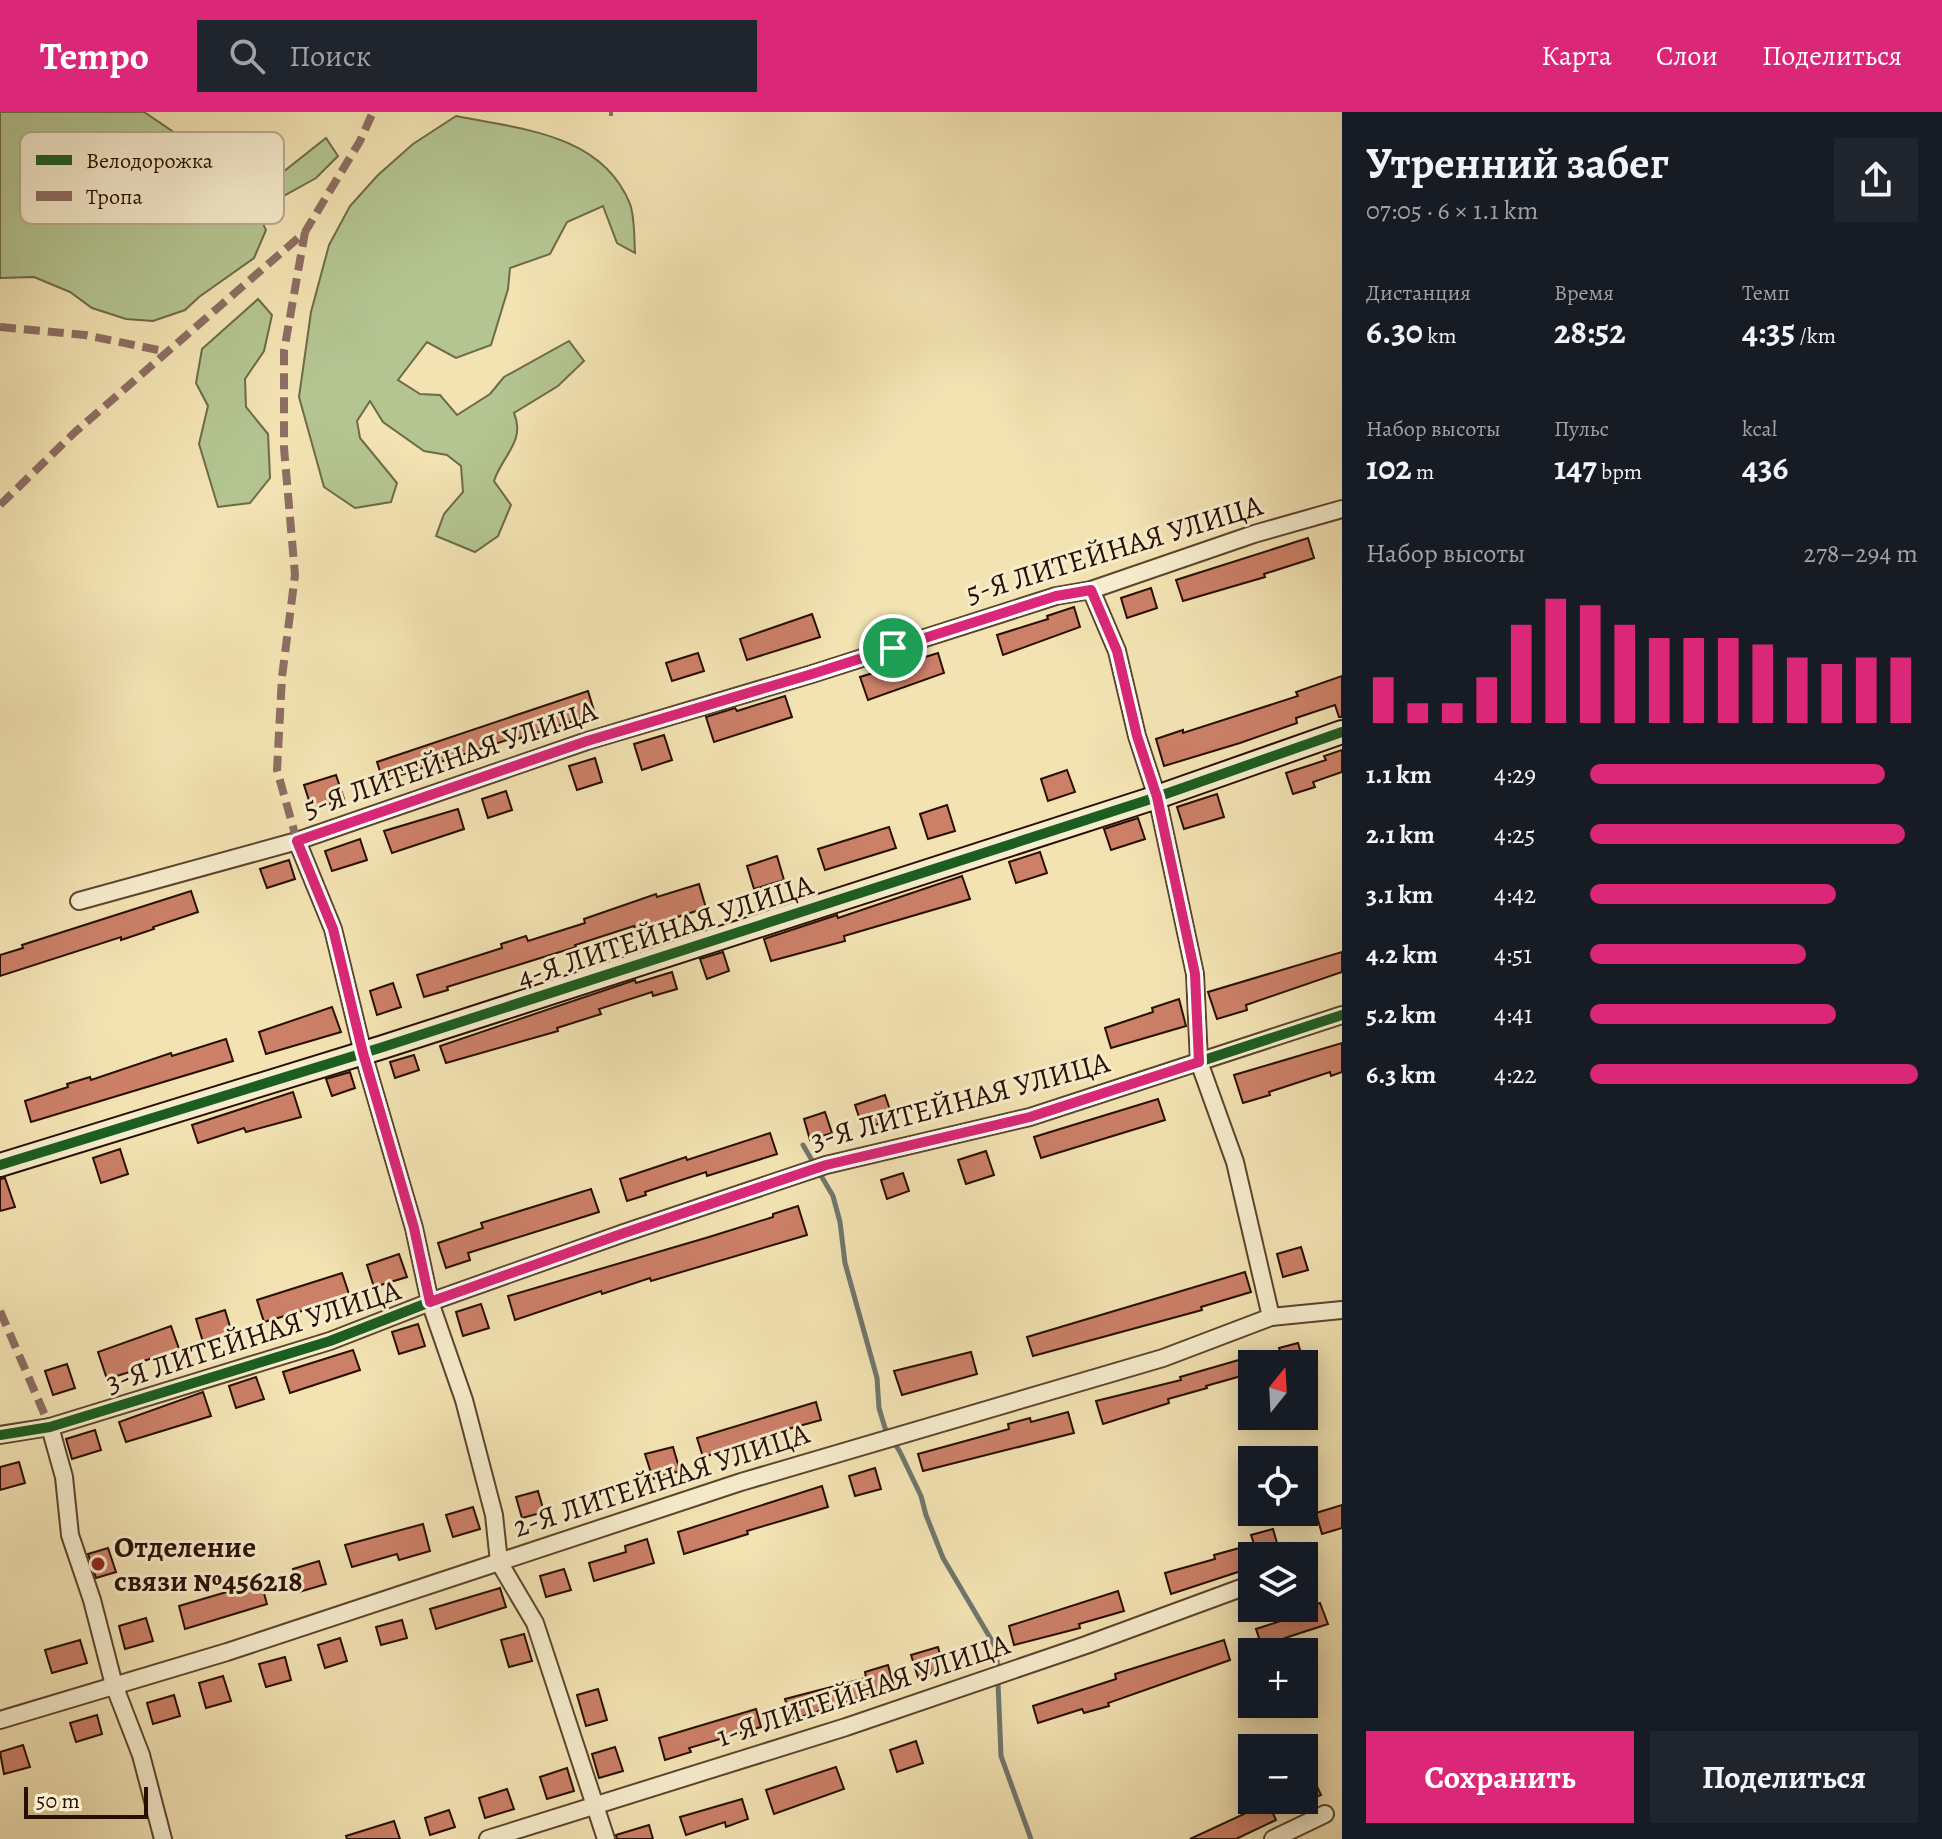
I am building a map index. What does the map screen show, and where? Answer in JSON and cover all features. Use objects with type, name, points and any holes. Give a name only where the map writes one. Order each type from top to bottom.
[{"type":"street","name":"5-Я ЛИТЕЙНАЯ УЛИЦА","points":[[79,901],[297,841],[587,741],[812,674],[1056,596],[1091,590],[1254,534],[1342,509]]},
{"type":"street","points":[[1091,590],[1117,651],[1137,736],[1157,797],[1195,974],[1199,1062],[1235,1162],[1271,1317]]},
{"type":"street","name":"4-Я ЛИТЕЙНАЯ УЛИЦА","points":[[0,1165],[363,1053],[1157,797],[1342,732]]},
{"type":"street","points":[[297,841],[333,929],[363,1053],[414,1228],[430,1302],[464,1400],[494,1515],[499,1562],[535,1623],[606,1839]]},
{"type":"street","name":"3-Я ЛИТЕЙНАЯ УЛИЦА","points":[[0,1435],[50,1427],[330,1341],[624,1233],[826,1165],[1030,1117],[1342,1015]]},
{"type":"street","name":"2-Я ЛИТЕЙНАЯ УЛИЦА","points":[[0,1720],[227,1652],[741,1482],[1163,1358],[1271,1317],[1342,1310]]},
{"type":"street","points":[[50,1427],[64,1477],[70,1535],[92,1600],[114,1685],[141,1755],[163,1839]]},
{"type":"street","name":"1-Я ЛИТЕЙНАЯ УЛИЦА","points":[[488,1839],[846,1727],[1238,1589]]},
{"type":"street","points":[[1273,1839],[1325,1814]]},
{"type":"green space","points":[[0,112],[144,112],[174,132],[20,132],[20,224],[263,224],[266,230],[254,258],[185,310],[153,321],[126,319],[92,308],[70,292],[34,277],[0,278]]},
{"type":"green space","points":[[456,116],[507,125],[557,139],[580,149],[600,163],[617,181],[630,204],[635,253],[617,243],[603,206],[567,222],[550,254],[510,268],[508,289],[491,345],[456,358],[427,342],[398,380],[420,394],[440,395],[457,415],[490,394],[504,377],[569,341],[584,361],[558,386],[514,413],[517,423],[515,440],[494,481],[511,505],[498,536],[475,552],[436,536],[444,514],[463,492],[461,466],[447,455],[424,451],[383,422],[370,401],[357,421],[360,438],[397,483],[391,502],[355,508],[324,487],[299,397],[311,312],[329,245],[350,206],[378,175],[413,144]]},
{"type":"green space","points":[[326,138],[338,156],[316,178],[284,196],[284,171]]},
{"type":"green space","points":[[258,299],[272,315],[264,351],[245,379],[246,407],[268,434],[270,478],[250,503],[218,507],[199,444],[208,406],[196,383],[202,349]]},
{"type":"building","points":[[1308,538],[1314,558],[1264,574],[1265,577],[1183,601],[1176,580]]},
{"type":"building","points":[[1151,588],[1157,608],[1127,618],[1121,598]]},
{"type":"building","points":[[1074,607],[1080,627],[1003,655],[997,635]]},
{"type":"building","points":[[812,614],[820,637],[747,660],[740,639]]},
{"type":"building","points":[[698,653],[704,671],[672,681],[666,663]]},
{"type":"building","points":[[938,653],[944,673],[868,700],[860,677]]},
{"type":"building","points":[[1342,676],[1342,717],[1339,717],[1335,705],[1296,718],[1297,723],[1164,766],[1156,739],[1298,696],[1296,692]]},
{"type":"building","points":[[588,691],[595,714],[383,781],[377,762]]},
{"type":"building","points":[[785,696],[792,717],[714,742],[706,717]]},
{"type":"building","points":[[664,735],[672,760],[642,770],[634,744]]},
{"type":"building","points":[[1342,750],[1342,772],[1313,782],[1315,787],[1293,794],[1286,773],[1326,760],[1324,756]]},
{"type":"building","points":[[595,758],[602,782],[577,790],[569,766]]},
{"type":"building","points":[[1067,770],[1075,792],[1048,801],[1041,779]]},
{"type":"building","points":[[336,775],[344,799],[312,810],[304,785]]},
{"type":"building","points":[[506,791],[512,810],[488,818],[482,799]]},
{"type":"building","points":[[1217,794],[1224,817],[1184,829],[1177,807]]},
{"type":"building","points":[[947,805],[955,831],[928,839],[920,814]]},
{"type":"building","points":[[458,809],[464,829],[392,853],[384,831]]},
{"type":"building","points":[[1138,818],[1145,839],[1111,850],[1104,829]]},
{"type":"building","points":[[889,827],[896,848],[825,870],[818,849]]},
{"type":"building","points":[[360,839],[367,860],[332,871],[325,851]]},
{"type":"building","points":[[1040,852],[1047,873],[1016,883],[1009,862]]},
{"type":"building","points":[[777,856],[784,880],[754,889],[747,866]]},
{"type":"building","points":[[289,860],[295,879],[267,888],[260,869]]},
{"type":"building","points":[[962,876],[970,899],[844,936],[845,941],[771,961],[764,939],[837,915],[838,918]]},
{"type":"building","points":[[699,884],[706,908],[636,930],[634,926],[424,997],[417,975],[502,948],[501,944],[526,936],[528,941],[585,923],[584,919],[656,894],[657,897]]},
{"type":"building","points":[[191,891],[198,912],[121,940],[121,937],[0,976],[0,955],[23,948],[22,945]]},
{"type":"building","points":[[723,952],[729,971],[707,979],[700,959]]},
{"type":"building","points":[[1342,952],[1342,972],[1246,1005],[1247,1010],[1217,1019],[1208,992]]},
{"type":"building","points":[[672,972],[677,989],[653,996],[652,992],[599,1009],[601,1014],[557,1028],[558,1031],[446,1063],[440,1046],[635,980],[636,983]]},
{"type":"building","points":[[393,983],[401,1007],[377,1015],[370,991]]},
{"type":"building","points":[[1179,999],[1186,1026],[1111,1048],[1105,1028],[1153,1012],[1152,1008]]},
{"type":"building","points":[[332,1007],[341,1032],[266,1054],[259,1032]]},
{"type":"building","points":[[226,1039],[233,1061],[31,1122],[25,1101],[68,1087],[67,1084],[90,1077],[91,1080],[171,1053],[172,1056]]},
{"type":"building","points":[[1342,1043],[1342,1072],[1331,1076],[1330,1072],[1243,1103],[1234,1075]]},
{"type":"building","points":[[414,1055],[419,1070],[395,1078],[390,1062]]},
{"type":"building","points":[[350,1072],[355,1088],[332,1096],[326,1079]]},
{"type":"building","points":[[293,1092],[301,1117],[246,1132],[244,1128],[198,1143],[192,1125]]},
{"type":"building","points":[[885,1095],[893,1119],[863,1129],[855,1105]]},
{"type":"building","points":[[1158,1099],[1165,1120],[1041,1158],[1034,1137]]},
{"type":"building","points":[[825,1112],[832,1133],[810,1140],[804,1119]]},
{"type":"building","points":[[770,1133],[777,1154],[707,1176],[706,1172],[627,1201],[620,1179]]},
{"type":"building","points":[[120,1149],[128,1174],[101,1183],[93,1158]]},
{"type":"building","points":[[986,1151],[994,1175],[966,1184],[958,1160]]},
{"type":"building","points":[[903,1173],[909,1191],[887,1199],[881,1180]]},
{"type":"building","points":[[5,1178],[15,1207],[0,1211],[0,1179]]},
{"type":"building","points":[[591,1189],[599,1212],[468,1253],[470,1260],[446,1268],[438,1243],[483,1228],[481,1223]]},
{"type":"building","points":[[798,1206],[807,1235],[651,1281],[650,1278],[602,1294],[601,1291],[515,1320],[508,1296],[709,1237]]},
{"type":"building","points":[[1301,1247],[1308,1270],[1283,1277],[1277,1254]]},
{"type":"building","points":[[399,1254],[407,1277],[374,1287],[367,1265]]},
{"type":"building","points":[[1245,1272],[1251,1292],[1201,1307],[1202,1310],[1033,1356],[1027,1337]]},
{"type":"building","points":[[342,1273],[350,1297],[264,1322],[257,1300]]},
{"type":"building","points":[[481,1304],[489,1328],[463,1336],[456,1312]]},
{"type":"building","points":[[225,1310],[232,1333],[203,1342],[196,1319]]},
{"type":"building","points":[[418,1324],[425,1346],[399,1354],[392,1332]]},
{"type":"building","points":[[171,1326],[179,1349],[135,1364],[136,1370],[107,1379],[98,1352]]},
{"type":"building","points":[[1298,1343],[1300,1350],[1280,1350]]},
{"type":"building","points":[[353,1350],[360,1370],[290,1393],[283,1372]]},
{"type":"building","points":[[971,1352],[977,1374],[902,1395],[894,1371]]},
{"type":"building","points":[[1238,1360],[1238,1377],[1103,1424],[1096,1401],[1181,1380],[1180,1377]]},
{"type":"building","points":[[67,1364],[75,1388],[53,1395],[45,1371]]},
{"type":"building","points":[[256,1377],[264,1399],[236,1408],[229,1386]]},
{"type":"building","points":[[203,1392],[211,1416],[126,1442],[119,1422]]},
{"type":"building","points":[[816,1402],[821,1420],[777,1432],[778,1436],[703,1457],[697,1438]]},
{"type":"building","points":[[1068,1412],[1074,1433],[923,1471],[918,1454],[1009,1429],[1008,1424],[1030,1418],[1031,1422]]},
{"type":"building","points":[[95,1430],[101,1450],[72,1459],[66,1439]]},
{"type":"building","points":[[673,1447],[680,1471],[653,1479],[645,1454]]},
{"type":"building","points":[[19,1462],[25,1483],[0,1490],[0,1467]]},
{"type":"building","points":[[875,1468],[881,1489],[855,1496],[849,1476]]},
{"type":"building","points":[[822,1486],[828,1507],[684,1554],[678,1532]]},
{"type":"building","points":[[538,1491],[544,1512],[522,1518],[516,1497]]},
{"type":"building","points":[[1342,1505],[1342,1528],[1322,1534],[1318,1512]]},
{"type":"building","points":[[473,1507],[480,1529],[453,1537],[446,1515]]},
{"type":"building","points":[[423,1524],[430,1551],[399,1560],[397,1554],[352,1567],[345,1545]]},
{"type":"building","points":[[1273,1529],[1277,1542],[1253,1542],[1251,1535]]},
{"type":"building","points":[[647,1539],[654,1563],[594,1581],[589,1563],[626,1552],[625,1546]]},
{"type":"building","name":"Отделение связи №456218","points":[[108,1548],[116,1572],[96,1578],[88,1554]]},
{"type":"building","points":[[1238,1548],[1238,1572],[1171,1594],[1165,1573],[1215,1559],[1214,1555]]},
{"type":"building","points":[[319,1561],[326,1584],[299,1592],[293,1569]]},
{"type":"building","points":[[564,1569],[571,1590],[546,1597],[540,1576]]},
{"type":"building","points":[[260,1579],[267,1604],[185,1629],[179,1606]]},
{"type":"building","points":[[500,1588],[506,1607],[436,1629],[430,1609]]},
{"type":"building","points":[[1118,1591],[1124,1611],[1079,1624],[1080,1628],[1014,1645],[1009,1626]]},
{"type":"building","points":[[1318,1604],[1328,1624],[1285,1638],[1259,1638],[1256,1629],[1278,1622],[1318,1622]]},
{"type":"building","points":[[146,1618],[153,1641],[125,1649],[119,1626]]},
{"type":"building","points":[[402,1620],[407,1638],[381,1645],[376,1627]]},
{"type":"building","points":[[524,1634],[532,1661],[509,1667],[501,1640]]},
{"type":"building","points":[[340,1638],[347,1661],[325,1668],[318,1645]]},
{"type":"building","points":[[80,1640],[87,1663],[52,1673],[45,1650]]},
{"type":"building","points":[[1224,1640],[1230,1660],[1108,1703],[1109,1706],[1084,1713],[1082,1709],[1038,1723],[1033,1706],[1116,1679],[1115,1674]]},
{"type":"building","points":[[938,1647],[944,1670],[918,1677],[911,1655]]},
{"type":"building","points":[[285,1657],[291,1680],[266,1687],[259,1664]]},
{"type":"building","points":[[888,1665],[894,1687],[791,1720],[785,1699],[866,1678],[865,1672]]},
{"type":"building","points":[[223,1676],[231,1701],[206,1708],[199,1683]]},
{"type":"building","points":[[598,1689],[607,1720],[586,1726],[577,1695]]},
{"type":"building","points":[[174,1695],[180,1716],[153,1724],[147,1703]]},
{"type":"building","points":[[756,1709],[761,1727],[689,1748],[691,1752],[665,1760],[659,1738]]},
{"type":"building","points":[[97,1715],[102,1734],[76,1742],[70,1723]]},
{"type":"building","points":[[916,1741],[923,1763],[897,1772],[890,1750]]},
{"type":"building","points":[[23,1745],[30,1767],[4,1774],[0,1752]]},
{"type":"building","points":[[615,1747],[623,1771],[599,1778],[592,1754]]},
{"type":"building","points":[[836,1767],[844,1789],[774,1814],[766,1790]]},
{"type":"building","points":[[567,1768],[574,1791],[547,1799],[540,1777]]},
{"type":"building","points":[[507,1789],[514,1809],[485,1818],[479,1798]]},
{"type":"building","points":[[742,1799],[748,1819],[726,1827],[725,1822],[686,1835],[680,1817]]},
{"type":"building","points":[[449,1810],[455,1827],[430,1835],[425,1818]]},
{"type":"building","points":[[1244,1814],[1273,1814],[1276,1820],[1236,1839],[1190,1839]]},
{"type":"building","points":[[394,1821],[400,1839],[347,1839],[346,1836]]},
{"type":"building","points":[[649,1825],[653,1839],[617,1839],[616,1835]]},
{"type":"waterway","points":[[803,1145],[833,1196],[845,1263],[877,1378],[879,1408],[885,1428],[921,1496],[943,1558],[995,1646],[1001,1756],[1031,1839]]},
{"type":"marked path","points":[[0,505],[74,433],[305,232],[360,141],[373,112]]},
{"type":"marked path","points":[[297,841],[277,770],[282,677],[295,575],[284,448],[284,351],[305,232]]},
{"type":"marked path","points":[[0,327],[85,335],[168,352]]},
{"type":"marked path","points":[[0,1311],[50,1427]]},
{"type":"cycle path","points":[[0,1165],[383,1047],[1157,797],[1342,732]]},
{"type":"cycle path","points":[[0,1435],[50,1427],[330,1341],[624,1233],[826,1165],[1030,1117],[1342,1015]]},
{"type":"place","name":"Отделение связи №456218","points":[[98,1564]]},
{"type":"route","points":[[1091,590],[1117,651],[1137,736],[1157,797],[1195,974],[1199,1062],[1030,1117],[826,1165],[430,1302],[414,1228],[363,1053],[333,929],[297,841],[587,741],[893,648],[1056,596],[1091,590]]}]
